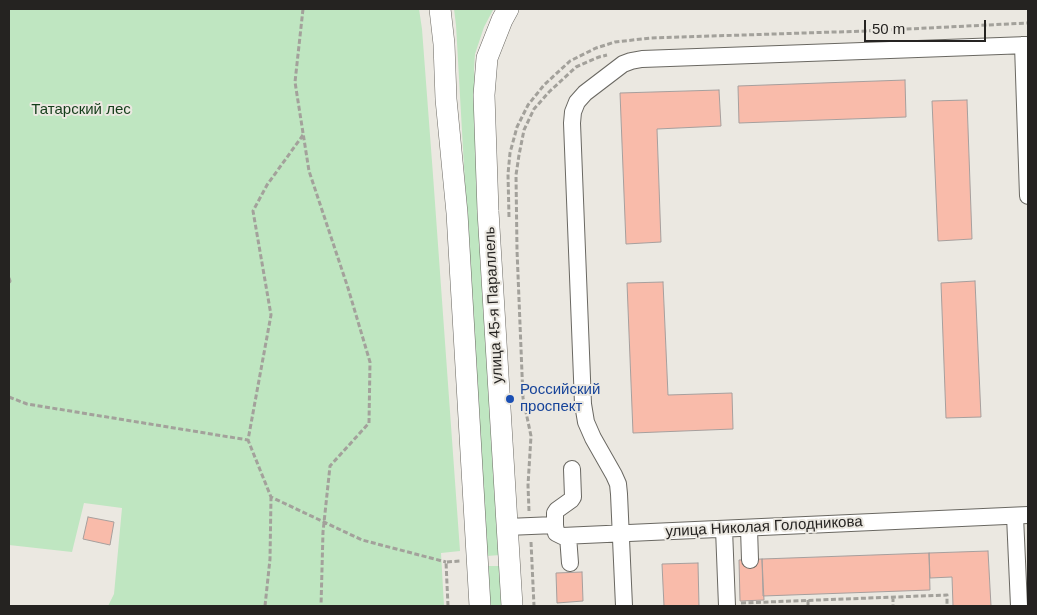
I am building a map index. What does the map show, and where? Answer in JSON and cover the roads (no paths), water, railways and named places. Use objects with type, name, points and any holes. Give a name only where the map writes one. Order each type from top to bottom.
[{"type":"main road","points":[[440,9],[457,213],[480,606]]},
{"type":"main road","name":"улица 45-я Параллель","points":[[508,9],[487,58],[484,95],[488,211],[512,606]]},
{"type":"street","points":[[624,606],[620,494],[618,484],[586,422],[583,404],[572,123],[573,112],[577,102],[585,93],[623,64],[642,59],[1025,45],[1028,196]]},
{"type":"street","points":[[570,564],[568,536],[556,533],[555,513],[573,497],[572,469]]},
{"type":"street","points":[[1019,606],[1022,516]]},
{"type":"street","name":"улица Николая Голодникова","points":[[568,536],[1022,516]]},
{"type":"street","points":[[507,527],[555,525]]},
{"type":"street","points":[[749,528],[750,560]]},
{"type":"street","points":[[724,529],[727,605]]},
{"type":"place","name":"Российский проспект","points":[[510,399]]},
{"type":"park label","name":"Татарский лес","points":[[81,110]]}]
